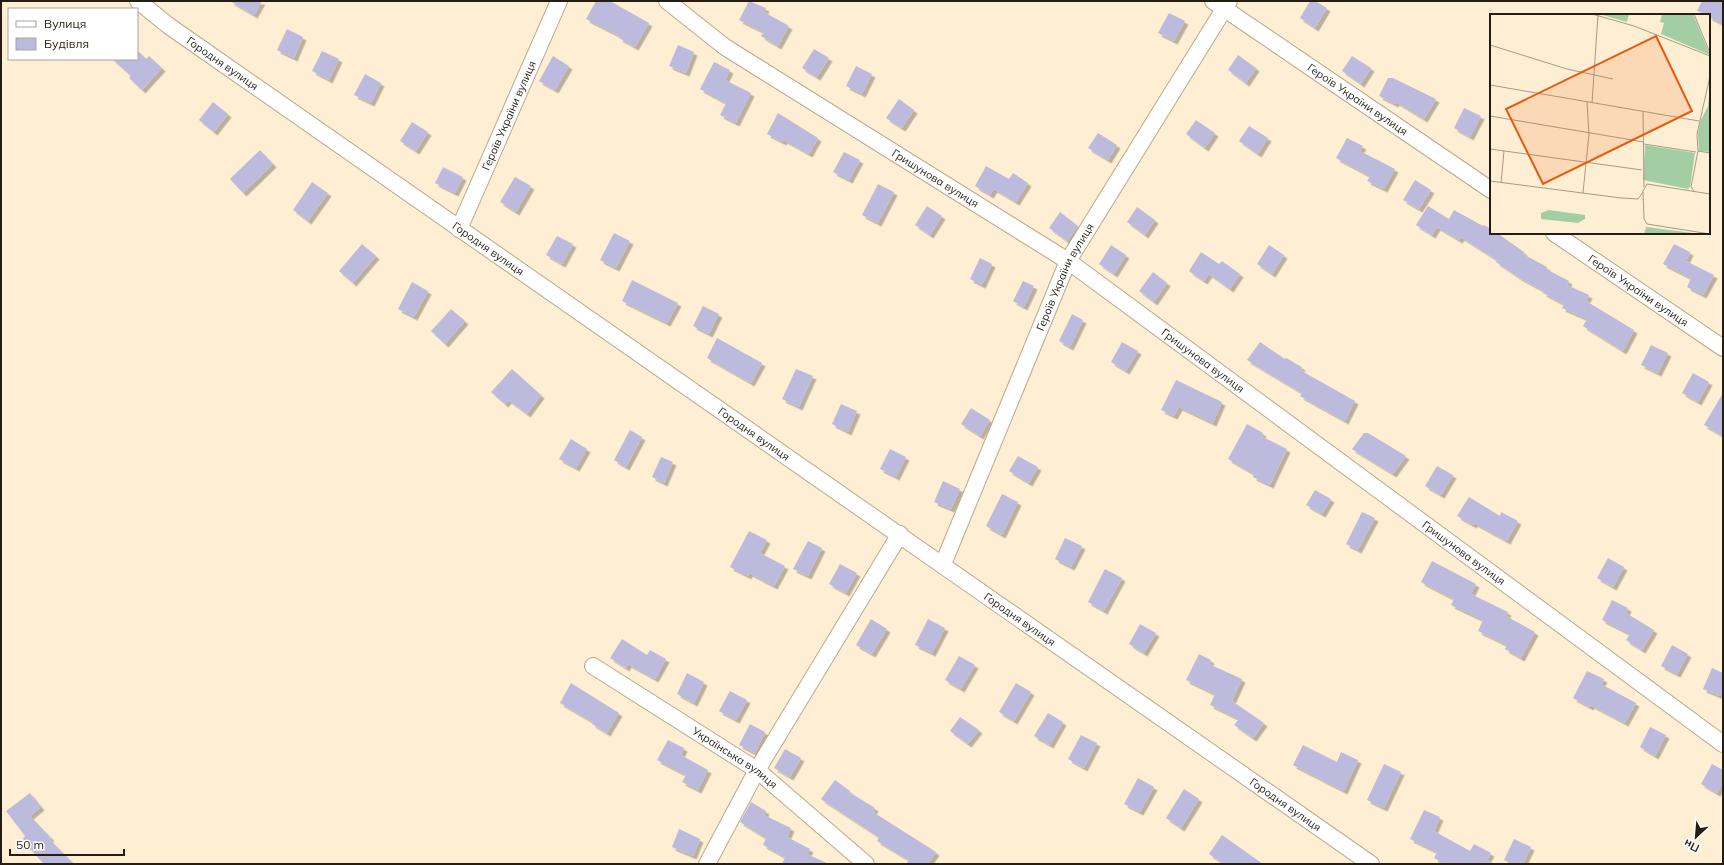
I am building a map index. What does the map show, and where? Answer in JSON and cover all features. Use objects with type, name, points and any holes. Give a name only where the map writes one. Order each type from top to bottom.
[{"type":"street","name":"Городня вулиця","points":[[138,1],[169,26],[459,229],[900,534],[1371,864]]},
{"type":"street","name":"Героїв України вулиця","points":[[459,229],[559,1]]},
{"type":"street","name":"Гришунова вулиця","points":[[667,1],[725,47],[1068,261],[1723,744]]},
{"type":"street","name":"Героїв України вулиця","points":[[943,564],[1068,261],[1222,4],[1490,189]]},
{"type":"street","name":"Героїв України вулиця","points":[[1555,234],[1723,348]]},
{"type":"street","points":[[707,864],[757,770],[900,534]]},
{"type":"street","name":"Українська вулиця","points":[[593,666],[757,770],[866,864]]},
{"type":"building","points":[[230,1],[262,1],[254,15]]},
{"type":"building","points":[[596,1],[610,1],[649,23],[635,47],[619,38],[620,36],[586,19]]},
{"type":"building","points":[[749,1],[766,8],[764,12],[789,26],[778,46],[761,36],[764,32],[739,20]]},
{"type":"building","points":[[1310,1],[1315,1],[1327,8],[1315,28],[1300,18]]},
{"type":"building","points":[[1702,1],[1723,1],[1723,24],[1710,18],[1710,14],[1697,11]]},
{"type":"building","points":[[1169,13],[1185,21],[1174,41],[1158,33]]},
{"type":"building","points":[[287,29],[303,37],[294,58],[277,50]]},
{"type":"building","points":[[678,45],[694,52],[686,73],[669,66]]},
{"type":"building","points":[[814,49],[829,58],[817,77],[802,68]]},
{"type":"building","points":[[138,51],[146,59],[149,56],[162,68],[142,90],[129,78],[131,76],[113,60],[138,60]]},
{"type":"building","points":[[322,51],[339,59],[329,80],[312,71]]},
{"type":"building","points":[[1238,55],[1256,68],[1246,83],[1228,70]]},
{"type":"building","points":[[553,56],[569,66],[555,90],[539,81]]},
{"type":"building","points":[[1352,56],[1371,68],[1361,84],[1342,71]]},
{"type":"building","points":[[714,62],[730,70],[725,80],[751,93],[736,123],[720,115],[726,103],[700,89]]},
{"type":"building","points":[[856,66],[872,74],[862,94],[846,86]]},
{"type":"building","points":[[365,74],[381,83],[371,103],[354,95]]},
{"type":"building","points":[[1388,78],[1393,78],[1436,99],[1424,119],[1396,102],[1395,104],[1379,96]]},
{"type":"building","points":[[899,99],[914,110],[902,128],[886,118]]},
{"type":"building","points":[[213,102],[228,114],[214,132],[199,120]]},
{"type":"building","points":[[1464,108],[1481,116],[1470,137],[1454,128]]},
{"type":"building","points":[[778,113],[818,138],[809,154],[784,140],[783,142],[767,134]]},
{"type":"building","points":[[1196,120],[1215,133],[1205,148],[1186,134]]},
{"type":"building","points":[[412,122],[428,132],[416,151],[400,141]]},
{"type":"building","points":[[1249,126],[1268,138],[1258,154],[1239,141]]},
{"type":"building","points":[[1098,133],[1117,145],[1108,160],[1088,148]]},
{"type":"building","points":[[1347,138],[1363,146],[1360,151],[1395,169],[1384,189],[1367,181],[1370,176],[1336,158]]},
{"type":"building","points":[[260,150],[273,164],[243,193],[230,179]]},
{"type":"building","points":[[844,152],[860,160],[849,180],[833,172]]},
{"type":"building","points":[[986,166],[1009,179],[1013,173],[1028,183],[1016,202],[994,189],[990,195],[975,186]]},
{"type":"building","points":[[443,167],[463,177],[455,193],[435,183]]},
{"type":"building","points":[[515,177],[531,186],[516,212],[500,202]]},
{"type":"building","points":[[1415,180],[1431,190],[1419,209],[1403,200]]},
{"type":"building","points":[[312,182],[328,193],[308,221],[293,210]]},
{"type":"building","points":[[878,184],[894,192],[878,223],[862,215]]},
{"type":"building","points":[[927,206],[942,216],[930,235],[915,225]]},
{"type":"building","points":[[1428,206],[1449,219],[1454,210],[1490,228],[1490,234],[1498,234],[1524,252],[1523,254],[1547,267],[1546,269],[1569,281],[1567,285],[1589,295],[1586,301],[1634,330],[1623,351],[1583,326],[1587,319],[1562,308],[1564,304],[1543,293],[1544,291],[1520,278],[1496,262],[1497,260],[1461,237],[1459,240],[1437,227],[1432,235],[1416,225]]},
{"type":"building","points":[[1137,207],[1155,220],[1145,235],[1127,222]]},
{"type":"building","points":[[1060,212],[1078,226],[1067,241],[1049,228]]},
{"type":"building","points":[[614,233],[630,241],[616,268],[600,260]]},
{"type":"building","points":[[557,236],[573,244],[562,264],[546,255]]},
{"type":"building","points":[[362,244],[376,256],[353,283],[339,271]]},
{"type":"building","points":[[1674,244],[1690,252],[1686,261],[1714,275],[1703,295],[1687,287],[1691,278],[1663,264]]},
{"type":"building","points":[[1111,245],[1126,255],[1114,274],[1099,264]]},
{"type":"building","points":[[1269,245],[1284,255],[1272,274],[1257,264]]},
{"type":"building","points":[[1201,252],[1219,264],[1222,261],[1240,274],[1230,289],[1209,274],[1204,281],[1189,271]]},
{"type":"building","points":[[980,258],[992,264],[982,285],[970,279]]},
{"type":"building","points":[[1153,272],[1167,283],[1154,302],[1139,291]]},
{"type":"building","points":[[632,280],[678,303],[667,323],[622,301]]},
{"type":"building","points":[[1023,281],[1034,286],[1024,307],[1013,301]]},
{"type":"building","points":[[412,282],[428,291],[414,317],[398,309]]},
{"type":"building","points":[[703,306],[719,314],[709,334],[693,326]]},
{"type":"building","points":[[451,309],[465,321],[445,344],[431,331]]},
{"type":"building","points":[[1072,314],[1083,320],[1070,347],[1059,341]]},
{"type":"building","points":[[717,338],[762,363],[751,383],[707,358]]},
{"type":"building","points":[[1122,342],[1138,351],[1126,371],[1111,362]]},
{"type":"building","points":[[1260,342],[1285,359],[1286,358],[1302,367],[1300,370],[1355,401],[1345,421],[1300,396],[1302,393],[1247,360]]},
{"type":"building","points":[[1651,345],[1668,353],[1658,373],[1641,365]]},
{"type":"building","points":[[512,369],[541,395],[527,414],[508,400],[505,404],[491,392]]},
{"type":"building","points":[[796,369],[813,376],[799,407],[782,399]]},
{"type":"building","points":[[1693,373],[1709,382],[1698,402],[1682,393]]},
{"type":"building","points":[[1176,380],[1222,402],[1213,423],[1179,407],[1174,416],[1161,410]]},
{"type":"building","points":[[1723,393],[1723,436],[1704,425]]},
{"type":"building","points":[[841,404],[857,411],[848,432],[832,424]]},
{"type":"building","points":[[971,408],[990,420],[980,436],[961,424]]},
{"type":"building","points":[[1247,424],[1263,433],[1261,436],[1287,449],[1270,485],[1253,477],[1254,474],[1228,459]]},
{"type":"building","points":[[630,430],[642,437],[626,467],[614,460]]},
{"type":"building","points":[[1364,433],[1368,433],[1406,456],[1393,474],[1352,449]]},
{"type":"building","points":[[571,439],[587,449],[576,468],[559,459]]},
{"type":"building","points":[[890,449],[906,457],[896,477],[880,469]]},
{"type":"building","points":[[1018,456],[1038,467],[1029,483],[1009,471]]},
{"type":"building","points":[[661,457],[673,462],[664,483],[652,477]]},
{"type":"building","points":[[1437,466],[1453,475],[1441,495],[1425,486]]},
{"type":"building","points":[[943,481],[960,489],[951,509],[934,502]]},
{"type":"building","points":[[1315,490],[1331,499],[1322,514],[1306,505]]},
{"type":"building","points":[[1002,494],[1018,502],[1002,535],[986,526]]},
{"type":"building","points":[[1469,497],[1500,516],[1501,512],[1518,521],[1507,541],[1474,523],[1473,525],[1457,516]]},
{"type":"building","points":[[1362,512],[1375,518],[1358,550],[1346,544]]},
{"type":"building","points":[[749,531],[767,540],[760,553],[785,566],[774,586],[749,573],[748,576],[730,567]]},
{"type":"building","points":[[1065,538],[1082,546],[1071,567],[1055,559]]},
{"type":"building","points":[[808,541],[822,548],[808,576],[793,569]]},
{"type":"building","points":[[1608,558],[1624,567],[1613,587],[1597,578]]},
{"type":"building","points":[[1432,561],[1476,584],[1471,594],[1508,612],[1506,616],[1535,632],[1521,658],[1505,649],[1507,645],[1478,631],[1483,620],[1451,605],[1454,599],[1421,582]]},
{"type":"building","points":[[840,564],[857,573],[846,593],[829,584]]},
{"type":"building","points":[[1105,569],[1122,578],[1104,611],[1088,602]]},
{"type":"building","points":[[1612,600],[1628,608],[1626,613],[1654,630],[1642,650],[1626,640],[1630,634],[1602,620]]},
{"type":"building","points":[[871,619],[887,629],[872,654],[856,645]]},
{"type":"building","points":[[928,619],[945,628],[932,653],[915,645]]},
{"type":"building","points":[[1140,624],[1156,633],[1144,653],[1129,644]]},
{"type":"building","points":[[622,639],[647,655],[650,650],[666,659],[655,679],[628,664],[626,668],[610,658]]},
{"type":"building","points":[[1672,645],[1688,654],[1677,674],[1661,666]]},
{"type":"building","points":[[1199,654],[1211,660],[1209,664],[1242,679],[1232,701],[1264,723],[1253,738],[1234,725],[1239,719],[1210,705],[1215,694],[1186,680]]},
{"type":"building","points":[[959,656],[975,665],[961,689],[945,680]]},
{"type":"building","points":[[1712,668],[1723,673],[1723,689],[1720,696],[1703,689]]},
{"type":"building","points":[[1587,671],[1604,679],[1601,684],[1636,703],[1625,723],[1591,705],[1590,707],[1573,698]]},
{"type":"building","points":[[687,673],[704,682],[694,703],[677,694]]},
{"type":"building","points":[[571,683],[619,713],[607,733],[592,724],[593,722],[560,703]]},
{"type":"building","points":[[1016,683],[1031,692],[1014,721],[999,712]]},
{"type":"building","points":[[730,691],[747,700],[736,720],[719,711]]},
{"type":"building","points":[[1048,713],[1063,722],[1050,745],[1034,736]]},
{"type":"building","points":[[960,717],[979,730],[968,744],[950,731]]},
{"type":"building","points":[[750,724],[765,732],[755,753],[739,745]]},
{"type":"building","points":[[1650,727],[1666,735],[1655,756],[1640,747]]},
{"type":"building","points":[[1081,735],[1097,743],[1084,768],[1068,759]]},
{"type":"building","points":[[668,740],[684,748],[681,755],[708,770],[698,790],[682,782],[686,775],[657,760]]},
{"type":"building","points":[[1303,745],[1337,762],[1341,752],[1358,760],[1344,791],[1293,765]]},
{"type":"building","points":[[785,749],[801,758],[790,777],[774,768]]},
{"type":"building","points":[[1384,764],[1401,772],[1384,808],[1367,800]]},
{"type":"building","points":[[1712,764],[1723,770],[1723,782],[1717,793],[1701,784]]},
{"type":"building","points":[[1138,778],[1154,787],[1140,812],[1124,804]]},
{"type":"building","points":[[835,780],[850,791],[849,792],[875,808],[873,812],[936,852],[928,864],[906,864],[909,860],[877,841],[879,837],[821,799]]},
{"type":"building","points":[[1184,789],[1199,799],[1181,828],[1166,818]]},
{"type":"building","points":[[30,793],[41,807],[30,816],[51,838],[49,839],[74,864],[44,864],[22,840],[25,836],[6,811]]},
{"type":"building","points":[[751,802],[766,811],[764,815],[791,828],[787,837],[810,849],[807,854],[829,864],[782,864],[785,857],[763,845],[766,838],[740,822]]},
{"type":"building","points":[[1424,810],[1440,817],[1434,831],[1470,851],[1474,844],[1491,853],[1487,860],[1494,864],[1445,864],[1434,858],[1437,852],[1410,839]]},
{"type":"building","points":[[679,829],[700,839],[693,856],[672,847]]},
{"type":"building","points":[[1222,835],[1263,864],[1224,864],[1209,854]]},
{"type":"building","points":[[1514,839],[1531,847],[1523,864],[1513,864],[1504,860]]}]
